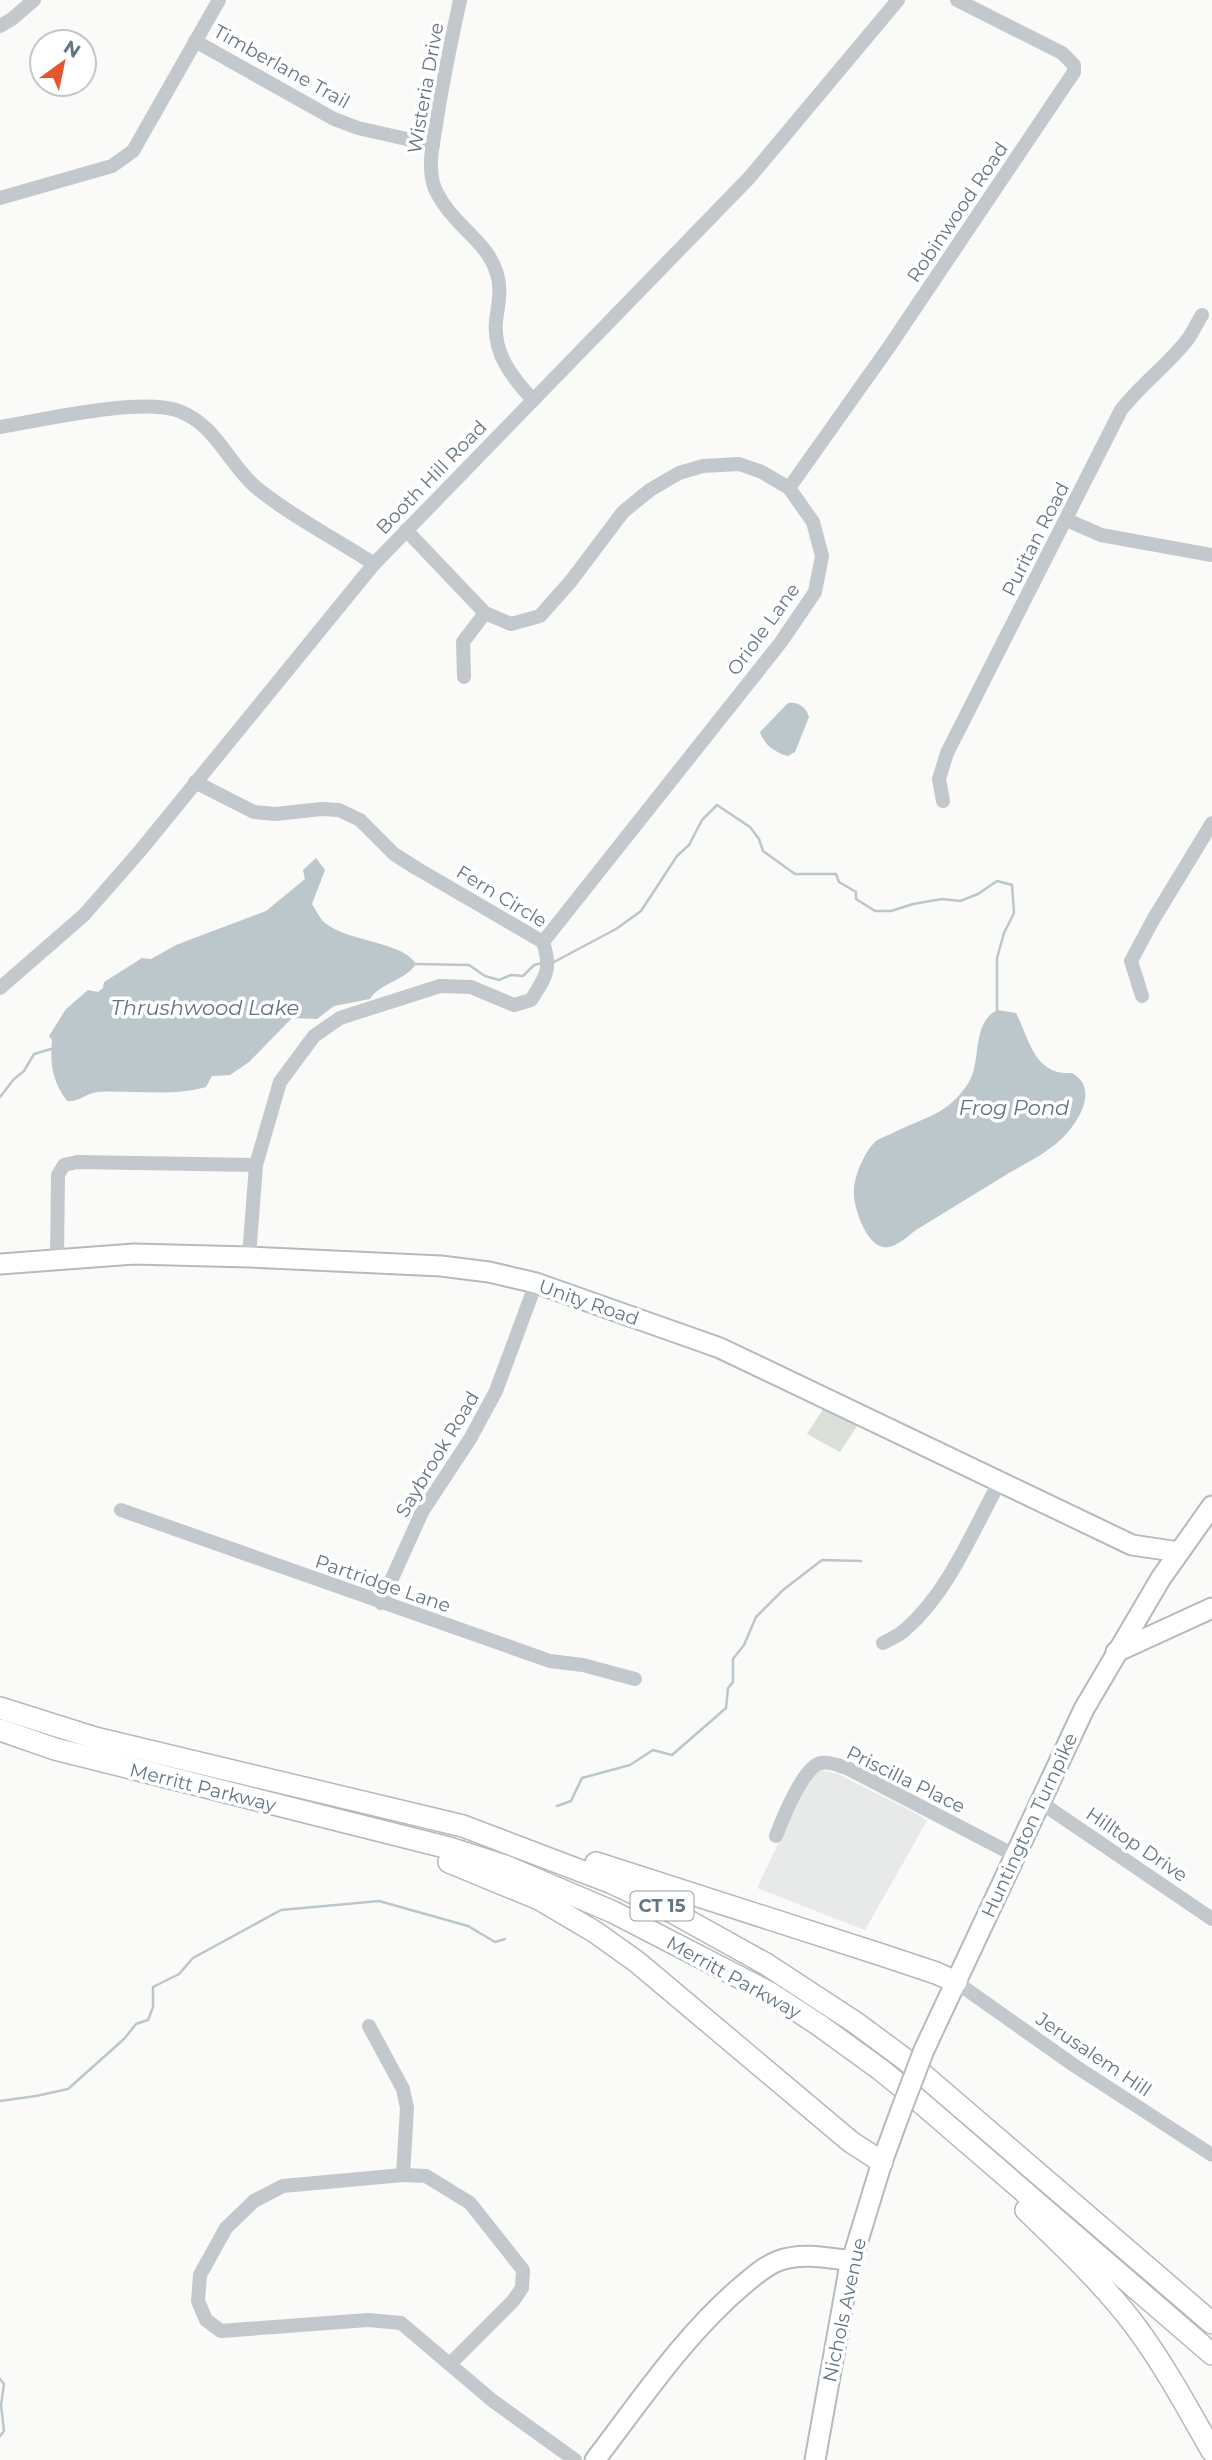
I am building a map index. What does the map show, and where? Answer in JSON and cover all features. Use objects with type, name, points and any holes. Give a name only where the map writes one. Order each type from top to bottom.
[{"type":"highway","name":"Merritt Parkway","points":[[0,1708],[95,1738],[463,1826],[610,1882],[665,1908],[728,1941],[804,1987],[906,2060],[1212,2323]]},
{"type":"highway","name":"Merritt Parkway","points":[[0,1730],[55,1749],[449,1848],[505,1866],[613,1912],[664,1938],[770,1993],[881,2070],[1212,2354]]},
{"type":"highway","points":[[463,1826],[520,1839],[879,1954],[956,1982]]},
{"type":"highway","points":[[359,1827],[539,1899],[595,1931],[637,1962],[851,2143],[881,2162]]},
{"type":"highway","points":[[954,2131],[979,2164],[1119,2305],[1153,2351],[1212,2451]]},
{"type":"highway","points":[[1005,2146],[1068,2190],[1212,2305]]},
{"type":"main road","name":"Unity Road","points":[[0,1264],[134,1254],[249,1257],[441,1266],[489,1272],[536,1283],[720,1348],[1132,1545],[1179,1552]]},
{"type":"main road","name":"Huntington Turnpike","points":[[881,2162],[924,2050],[1084,1709],[1161,1578],[1212,1506]]},
{"type":"main road","name":"Unity Road","points":[[1132,1545],[1161,1578]]},
{"type":"main road","points":[[1116,1652],[1212,1608]]},
{"type":"main road","name":"Nichols Avenue","points":[[815,2460],[852,2260],[881,2162]]},
{"type":"main road","points":[[596,2460],[695,2333],[735,2292],[760,2272],[778,2261],[796,2257],[852,2260]]},
{"type":"street","points":[[0,26],[34,0]]},
{"type":"street","points":[[0,198],[112,166],[133,151],[219,0]]},
{"type":"street","name":"Wisteria Drive","points":[[460,0],[442,84],[433,145],[432,182],[441,200],[484,248],[495,267],[500,290],[496,322],[497,345],[502,360],[515,380],[533,400]]},
{"type":"street","name":"Booth Hill Road","points":[[0,988],[84,915],[140,851],[374,564],[749,178],[898,0]]},
{"type":"street","name":"Robinwood Road","points":[[789,488],[889,347],[1074,72],[1074,65],[1062,53],[957,0]]},
{"type":"street","name":"Timberlane Trail","points":[[195,41],[334,119],[358,128],[433,145]]},
{"type":"street","name":"Puritan Road","points":[[943,801],[940,779],[947,753],[1122,410],[1138,388],[1165,365],[1189,338],[1202,315]]},
{"type":"street","points":[[0,427],[142,405],[178,411],[198,421],[218,439],[255,487],[374,564]]},
{"type":"street","name":"Oriole Lane","points":[[485,612],[511,624],[540,616],[571,581],[623,512],[650,490],[679,473],[703,466],[739,464],[762,472],[789,488],[813,522],[822,556],[815,592],[781,642],[543,942]]},
{"type":"street","points":[[1067,520],[1101,535],[1212,555]]},
{"type":"street","points":[[406,530],[485,612],[463,642],[464,677]]},
{"type":"street","name":"Fern Circle","points":[[195,782],[254,812],[275,814],[339,810],[360,820],[394,854],[543,942],[548,957],[547,975],[531,1000],[514,1005],[471,987],[440,986],[340,1018],[314,1036],[280,1083],[256,1165],[249,1257]]},
{"type":"street","points":[[1142,996],[1131,961],[1212,823]]},
{"type":"street","points":[[57,1258],[58,1175],[64,1165],[77,1162],[256,1165]]},
{"type":"street","name":"Saybrook Road","points":[[381,1603],[422,1512],[470,1439],[496,1391],[536,1283]]},
{"type":"street","points":[[883,1643],[905,1631],[926,1610],[947,1578],[999,1483]]},
{"type":"street","name":"Partridge Lane","points":[[121,1510],[550,1661],[583,1665],[635,1679]]},
{"type":"street","name":"Priscilla Place","points":[[776,1836],[812,1767],[819,1763],[830,1763],[848,1769],[1014,1855]]},
{"type":"street","name":"Hilltop Drive","points":[[1040,1802],[1212,1919]]},
{"type":"street","name":"Jerusalem Hill","points":[[956,1982],[1075,2066],[1212,2155]]},
{"type":"street","points":[[369,2026],[403,2089],[407,2108],[403,2175]]},
{"type":"street","points":[[450,2364],[513,2301],[522,2288],[523,2270],[470,2203],[426,2176],[403,2175],[284,2186],[254,2202],[226,2228],[200,2275],[198,2301],[206,2320],[221,2332],[368,2320],[401,2323],[493,2401],[575,2460]]},
{"type":"shaded area","points":[[831,1397],[865,1414],[840,1452],[807,1434]]},
{"type":"shaded area","points":[[821,1770],[838,1774],[927,1821],[865,1930],[757,1888],[810,1777]]},
{"type":"water","points":[[788,703],[802,706],[809,717],[795,752],[788,756],[771,748],[760,732]]},
{"type":"water","name":"Thrushwood Lake","points":[[316,858],[325,870],[312,904],[323,921],[347,934],[409,956],[416,964],[411,970],[380,989],[370,999],[334,1006],[317,1019],[292,1018],[249,1062],[230,1075],[212,1076],[206,1087],[166,1092],[98,1092],[67,1101],[53,1072],[52,1040],[49,1036],[66,1009],[88,990],[98,992],[103,988],[104,982],[142,958],[151,959],[176,945],[266,911],[305,879],[303,870]]},
{"type":"water","name":"Frog Pond","points":[[997,1010],[1016,1013],[1029,1044],[1041,1062],[1059,1072],[1072,1073],[1080,1079],[1085,1094],[1082,1110],[1067,1133],[1048,1150],[900,1242],[881,1247],[868,1235],[856,1206],[854,1189],[861,1163],[876,1141],[944,1109],[961,1093],[973,1073],[983,1024]]},
{"type":"waterway","points":[[554,962],[616,929],[641,911],[677,856],[689,845],[702,820],[717,805],[750,827],[759,839],[763,851],[795,874],[836,874],[839,882],[856,892],[856,899],[875,911],[891,911],[942,899],[960,901],[978,894],[997,881],[1012,885],[1014,913],[1004,933],[997,958],[997,1010]]},
{"type":"waterway","points":[[415,964],[469,965],[485,976],[499,980],[511,975],[523,976],[534,965],[542,963]]},
{"type":"waterway","points":[[0,1097],[24,1071],[34,1054],[51,1049]]},
{"type":"waterway","points":[[557,1806],[571,1801],[582,1778],[630,1765],[653,1750],[672,1755],[726,1708],[728,1688],[733,1682],[733,1659],[744,1645],[756,1617],[783,1590],[822,1560],[861,1561]]},
{"type":"waterway","points":[[0,2101],[68,2089],[124,2039],[136,2024],[148,2020],[153,2007],[153,1987],[179,1974],[193,1958],[281,1910],[379,1901],[468,1926],[495,1942],[505,1939]]},
{"type":"waterway","points":[[0,2379],[4,2384],[1,2405],[4,2431],[0,2436]]}]
